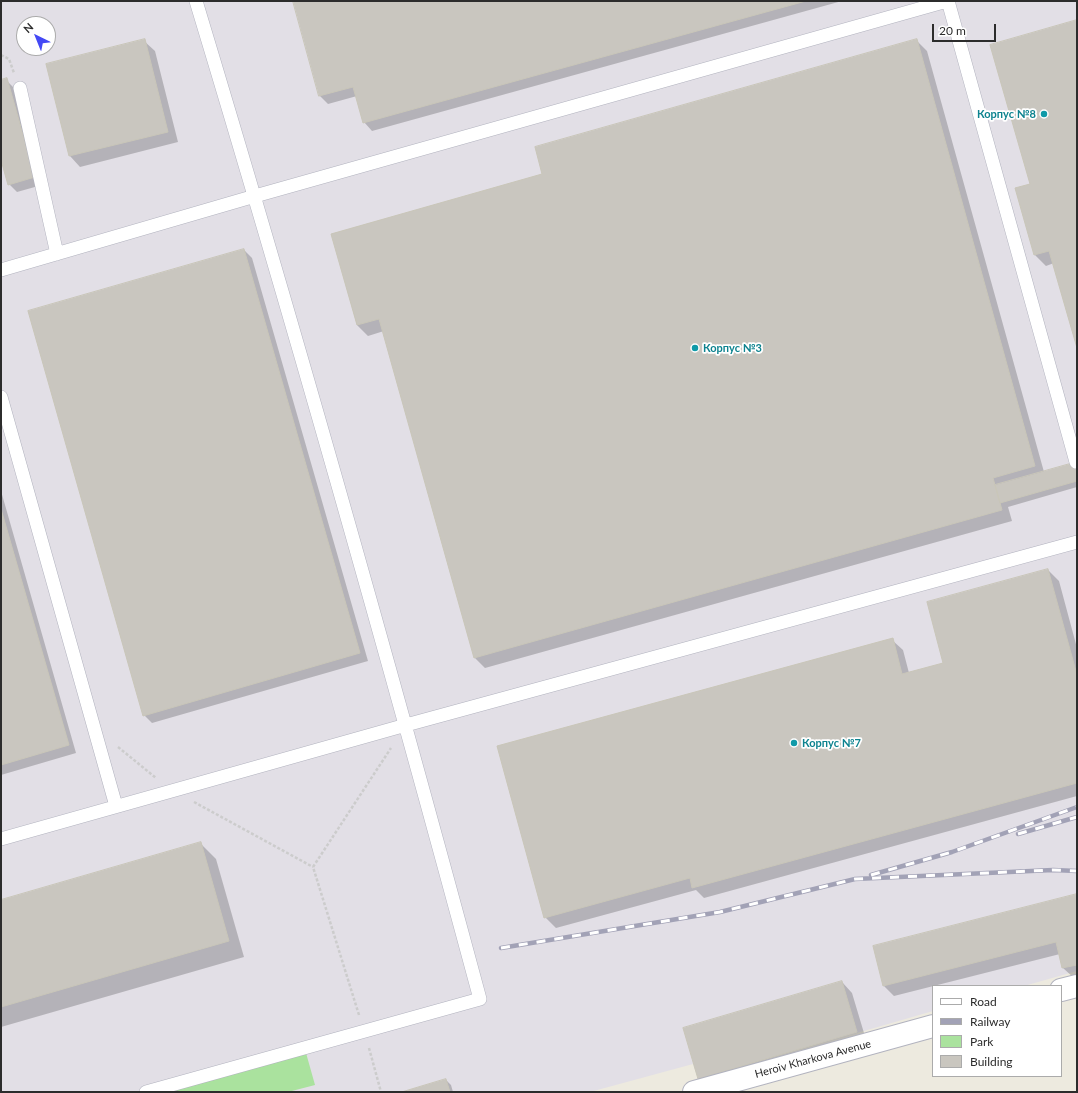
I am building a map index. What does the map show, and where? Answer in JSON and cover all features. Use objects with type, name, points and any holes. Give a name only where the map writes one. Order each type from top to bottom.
[{"type":"street","points":[[1062,990],[1077,986]]},
{"type":"street","name":"Heroiv Kharkova Avenue","points":[[694,1092],[932,1026]]},
{"type":"lane","points":[[146,1092],[480,999],[406,725],[255,196],[196,1]]},
{"type":"lane","points":[[1,270],[255,196],[948,1],[1076,462]]},
{"type":"lane","points":[[20,88],[57,254]]},
{"type":"lane","points":[[1,397],[116,806]]},
{"type":"lane","points":[[1,839],[406,725],[1077,542]]},
{"type":"path","points":[[1,55],[9,60],[20,88]]},
{"type":"path","points":[[381,1092],[364,1031],[313,867],[406,725]]},
{"type":"shaded area","points":[[1,1],[1077,1],[1077,971],[1028,985],[932,985],[932,1011],[698,1079],[693,1064],[590,1092],[1,1092]]},
{"type":"green space","points":[[306,1053],[315,1085],[288,1092],[162,1092]]},
{"type":"building","points":[[293,1],[806,1],[363,123],[353,87],[319,96]]},
{"type":"building","name":"Корпус №8","points":[[1077,20],[1077,348],[1049,251],[1034,255],[1015,188],[1030,184],[990,45]]},
{"type":"building","points":[[145,39],[168,132],[69,156],[46,64]]},
{"type":"building","name":"Корпус №3","points":[[917,39],[1035,466],[993,478],[1002,510],[474,658],[379,319],[357,325],[331,234],[542,174],[535,147]]},
{"type":"building","points":[[7,78],[35,177],[8,185],[1,160],[1,80]]},
{"type":"building","points":[[244,249],[360,653],[143,716],[28,311]]},
{"type":"building","points":[[1077,462],[1077,481],[1000,503],[995,485]]},
{"type":"building","points":[[1,509],[69,745],[1,765]]},
{"type":"building","name":"Корпус №7","points":[[1048,569],[1077,675],[1077,783],[692,888],[690,878],[544,918],[497,746],[893,638],[902,674],[943,663],[927,602]]},
{"type":"building","points":[[201,842],[229,941],[1,1007],[1,900]]},
{"type":"building","points":[[1077,894],[1077,965],[1062,968],[1056,942],[883,986],[873,946]]},
{"type":"building","points":[[842,981],[857,1032],[698,1079],[683,1028]]},
{"type":"building","points":[[446,1079],[450,1092],[402,1092]]},
{"type":"railway","points":[[871,875],[952,852],[1077,807]]},
{"type":"railway","points":[[1018,834],[1077,817]]},
{"type":"railway","points":[[501,948],[720,912],[855,879],[1053,870],[1077,871]]},
{"type":"place","name":"Корпус №8","points":[[1044,114]]},
{"type":"place","name":"Корпус №3","points":[[695,348]]},
{"type":"place","name":"Корпус №7","points":[[794,743]]}]
